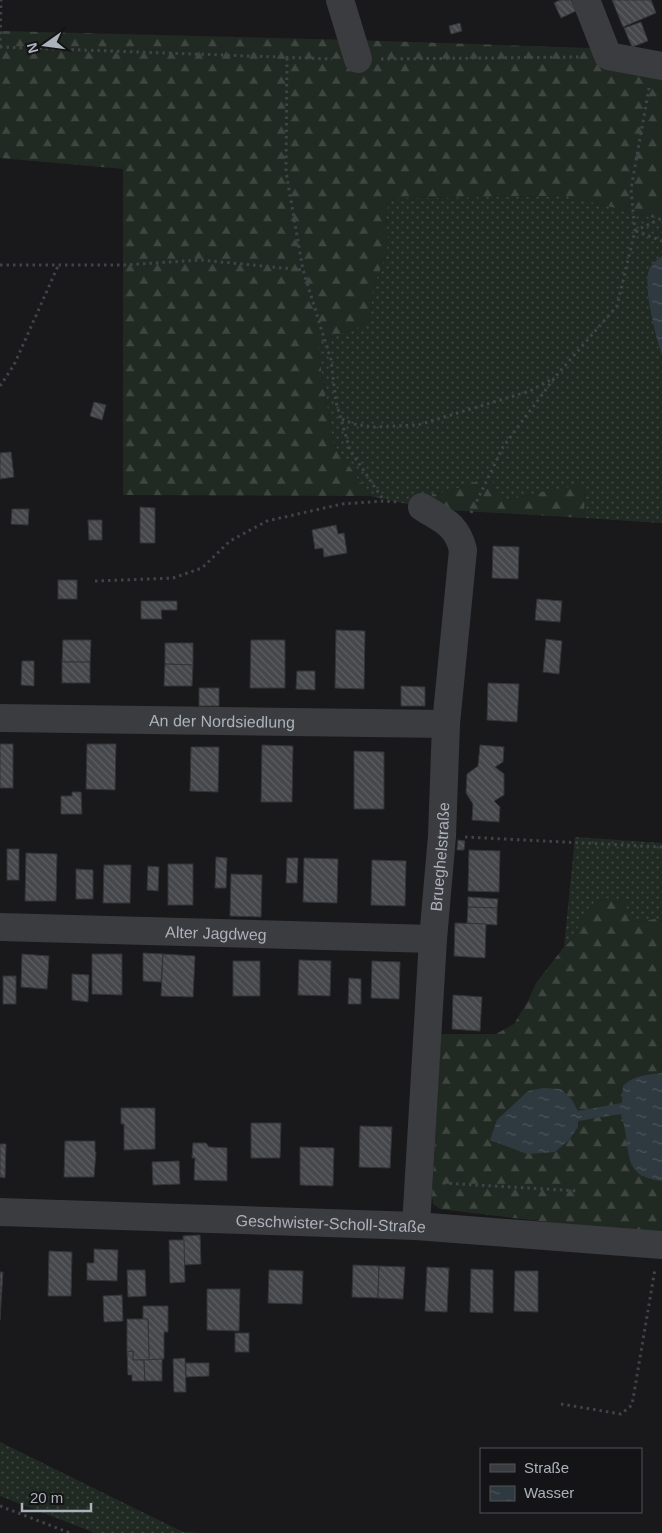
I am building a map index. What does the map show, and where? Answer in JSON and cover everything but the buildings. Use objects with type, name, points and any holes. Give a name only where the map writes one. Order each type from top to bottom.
[{"type":"street","points":[[340,0],[358,59]]},
{"type":"street","points":[[586,0],[608,56],[658,65]]},
{"type":"street","points":[[422,507],[452,526],[460,536]]},
{"type":"street","name":"Brueghelstraße","points":[[416,1226],[433,939],[442,836],[446,724],[463,550],[460,536]]},
{"type":"street","name":"An der Nordsiedlung","points":[[0,718],[446,724]]},
{"type":"street","name":"Alter Jagdweg","points":[[0,926],[433,939]]},
{"type":"street","name":"Geschwister-Scholl-Straße","points":[[0,1212],[416,1226],[661,1244]]},
{"type":"path","points":[[1,0],[0,47],[287,58],[608,56]]},
{"type":"path","points":[[287,58],[286,172],[302,270],[331,360],[336,402],[350,450],[384,501]]},
{"type":"path","points":[[460,536],[503,447],[556,376],[617,306],[635,231],[632,188],[658,65]]},
{"type":"path","points":[[635,231],[662,218]]},
{"type":"path","points":[[635,231],[662,242]]},
{"type":"path","points":[[0,265],[124,265],[201,260],[302,270]]},
{"type":"path","points":[[0,386],[14,366],[58,266]]},
{"type":"path","points":[[342,419],[353,424],[372,427],[418,425],[530,391],[556,376]]},
{"type":"path","points":[[95,581],[173,578],[202,568],[230,541],[267,521],[342,504],[384,501],[403,502],[422,507]]},
{"type":"path","points":[[442,836],[662,847]]},
{"type":"path","points":[[420,1182],[579,1191]]},
{"type":"path","points":[[561,1404],[621,1414],[632,1405],[661,1244]]},
{"type":"path","points":[[0,1506],[70,1533]]},
{"type":"green space","points":[[0,31],[591,48],[662,78],[662,220],[568,196],[398,198],[389,202],[386,215],[388,242],[386,255],[373,288],[369,323],[317,343],[333,443],[370,496],[123,495],[123,169],[0,158]]},
{"type":"green space","points":[[568,196],[662,220],[662,523],[584,518],[585,485],[509,500],[496,494],[484,478],[452,490],[432,494],[430,509],[370,496],[333,443],[317,343],[369,323],[373,288],[386,255],[388,242],[386,215],[389,202],[398,198]]},
{"type":"green space","points":[[484,478],[492,479],[496,494],[509,500],[585,484],[584,518],[430,509],[432,494],[465,486]]},
{"type":"green space","points":[[575,837],[662,843],[662,921],[655,919],[633,922],[609,898],[595,902],[582,918],[574,938],[564,947]]},
{"type":"green space","points":[[609,898],[624,901],[633,922],[655,919],[662,921],[662,1236],[440,1209],[433,1204],[432,1196],[441,1034],[496,1034],[514,1024],[536,983],[564,947],[574,938],[582,918],[595,902]]},
{"type":"green space","points":[[0,1442],[183,1532],[196,1533],[95,1533],[0,1496]]},
{"type":"water","points":[[662,256],[662,355],[651,312],[648,278],[651,266]]},
{"type":"water","points":[[662,1073],[662,1181],[650,1179],[642,1175],[632,1165],[621,1114],[578,1121],[578,1127],[569,1140],[555,1152],[527,1154],[490,1140],[497,1120],[528,1091],[543,1088],[561,1089],[572,1100],[578,1111],[622,1103],[623,1086],[627,1082],[641,1076]]}]
